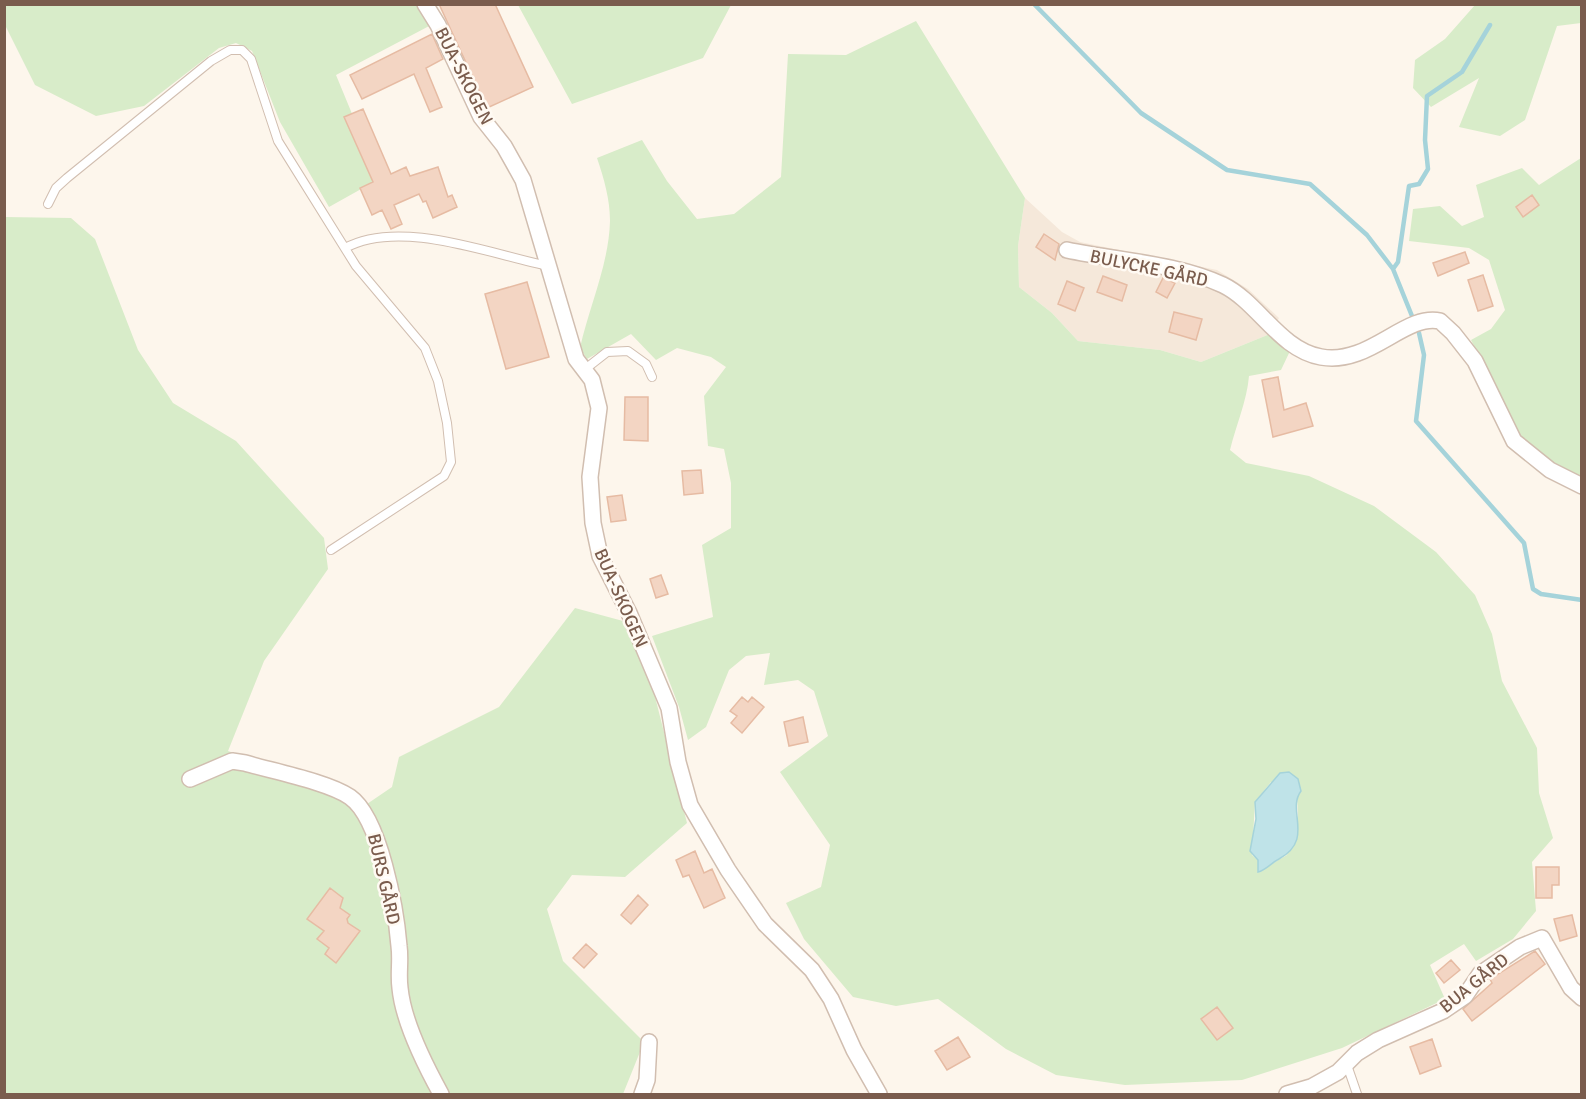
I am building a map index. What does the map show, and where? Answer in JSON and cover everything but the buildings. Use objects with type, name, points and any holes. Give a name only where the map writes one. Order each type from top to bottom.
[{"type":"street","name":"BUA-SKOGEN","points":[[425,4],[438,25],[481,117],[504,146],[523,180],[576,359],[592,380],[598,408],[590,477],[593,523],[600,556],[629,614],[669,708],[678,762],[690,805],[728,870],[765,924],[812,970],[831,999],[854,1050],[879,1095]]},
{"type":"street","name":"BULYCKE GÅRD","points":[[1067,250],[1197,276],[1225,286],[1295,345],[1319,357],[1342,357],[1358,353],[1380,344],[1418,322],[1440,321],[1475,360],[1514,441],[1550,470],[1581,486]]},
{"type":"street","name":"BURS GÅRD","points":[[190,779],[232,761],[245,763],[331,789],[348,796],[362,808],[379,845],[393,910],[399,947],[400,988],[406,1011],[429,1072],[441,1095]]},
{"type":"street","name":"BUA GÅRD","points":[[1287,1095],[1311,1087],[1347,1065],[1357,1053],[1378,1040],[1443,1011],[1465,996],[1480,974],[1520,947],[1542,938],[1571,988],[1581,998]]},
{"type":"street","points":[[642,1095],[647,1080],[649,1042]]},
{"type":"lane","points":[[48,204],[50,196],[67,178],[211,61],[230,50],[242,50],[251,59],[278,141],[369,286],[398,314],[425,348],[443,401],[451,462],[444,476],[331,550]]},
{"type":"lane","points":[[345,248],[368,238],[443,241],[550,267]]},
{"type":"lane","points":[[584,370],[607,352],[628,351],[646,364],[652,377]]},
{"type":"lane","points":[[1347,1065],[1357,1095]]},
{"type":"shaded area","points":[[1025,198],[1062,232],[1080,242],[1217,270],[1248,289],[1279,318],[1270,334],[1201,362],[1160,350],[1078,341],[1052,313],[1019,287],[1018,246]]},
{"type":"green space","points":[[5,4],[421,4],[433,24],[336,75],[379,179],[329,207],[280,122],[252,51],[236,43],[219,48],[144,106],[96,116],[35,85],[5,25]]},
{"type":"green space","points":[[518,5],[731,5],[703,58],[572,104]]},
{"type":"green space","points":[[1475,5],[1581,5],[1581,23],[1557,26],[1525,120],[1500,136],[1459,127],[1479,78],[1431,107],[1413,88],[1415,60],[1445,39]]},
{"type":"green space","points":[[916,21],[1025,198],[1018,246],[1019,287],[1052,313],[1078,341],[1160,350],[1201,362],[1270,334],[1290,351],[1281,370],[1249,376],[1244,404],[1230,450],[1246,463],[1309,476],[1374,506],[1436,552],[1475,595],[1492,634],[1502,681],[1537,748],[1539,793],[1553,838],[1532,862],[1536,911],[1513,939],[1476,961],[1464,944],[1430,965],[1445,999],[1342,1048],[1242,1080],[1125,1085],[1056,1075],[1006,1049],[938,999],[896,1006],[853,997],[804,939],[786,903],[821,887],[830,845],[780,772],[828,736],[814,691],[798,680],[764,685],[770,653],[746,656],[729,670],[706,727],[688,740],[679,707],[652,636],[713,617],[702,545],[731,528],[731,483],[724,449],[708,446],[704,396],[726,367],[711,357],[677,348],[656,360],[631,334],[587,359],[580,348],[609,237],[609,205],[597,158],[642,140],[667,181],[697,219],[734,214],[781,177],[788,54],[846,55]],"holes":[[[1271,782],[1297,795],[1298,816],[1287,855],[1258,872],[1258,860],[1252,855],[1255,802]]]},
{"type":"green space","points":[[1581,158],[1581,480],[1560,470],[1525,444],[1509,421],[1495,386],[1471,340],[1491,329],[1505,310],[1489,260],[1469,248],[1409,241],[1413,209],[1440,206],[1462,226],[1484,217],[1476,185],[1522,168],[1539,185]]},
{"type":"green space","points":[[5,217],[71,218],[95,239],[138,350],[173,403],[236,441],[324,538],[328,569],[264,661],[228,751],[353,793],[367,804],[392,787],[399,757],[499,707],[575,608],[623,621],[650,677],[687,823],[625,877],[572,875],[547,909],[563,961],[644,1042],[623,1094],[5,1094]]},
{"type":"water","points":[[1289,772],[1298,779],[1301,791],[1296,807],[1298,834],[1296,843],[1290,851],[1258,872],[1258,860],[1250,851],[1256,819],[1255,802],[1280,773]]},
{"type":"waterway","points":[[1034,4],[1141,113],[1227,170],[1310,184],[1367,235],[1393,269]]},
{"type":"waterway","points":[[1414,321],[1393,269],[1398,262],[1409,186],[1419,184],[1428,169],[1425,140],[1427,96],[1462,72],[1490,25]]},
{"type":"waterway","points":[[1419,333],[1424,355],[1416,421],[1524,543],[1533,589],[1541,594],[1582,600]]}]
